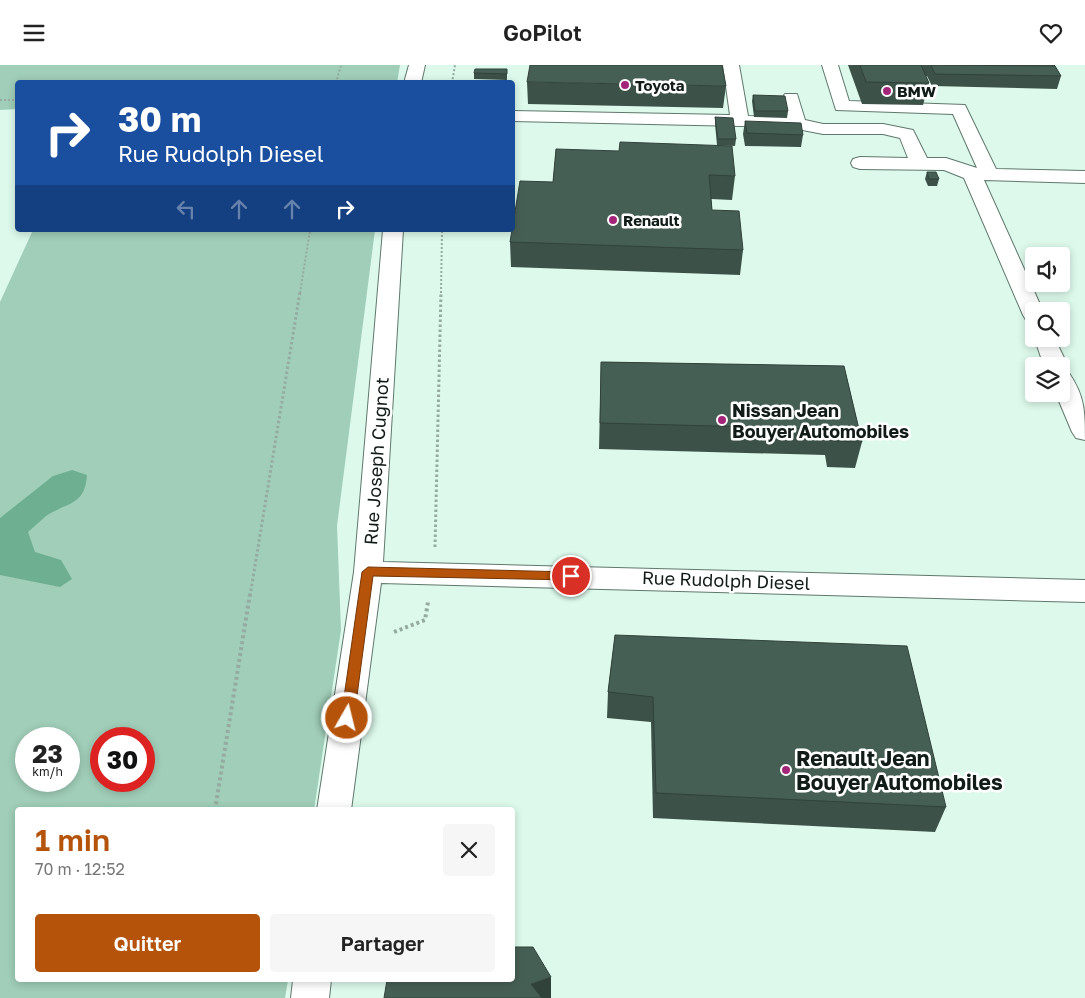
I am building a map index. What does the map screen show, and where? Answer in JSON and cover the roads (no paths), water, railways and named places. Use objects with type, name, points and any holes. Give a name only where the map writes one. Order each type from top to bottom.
[{"type":"street","points":[[413,80],[417,65]]},
{"type":"street","points":[[731,65],[740,121]]},
{"type":"street","points":[[830,65],[842,106],[959,109],[981,174],[1029,302]]},
{"type":"street","points":[[791,98],[798,124]]},
{"type":"street","points":[[515,116],[740,121],[798,124],[823,129],[883,129],[908,134],[920,164]]},
{"type":"street","points":[[860,163],[946,164],[981,174],[1085,177]]},
{"type":"street","name":"Rue Joseph Cugnot","points":[[334,807],[368,572],[393,232]]},
{"type":"street","points":[[1070,398],[1085,432]]},
{"type":"street","name":"Rue Rudolph Diesel","points":[[368,572],[432,572],[1085,591]]},
{"type":"street","points":[[310,998],[312,982]]},
{"type":"place","name":"Toyota","points":[[625,85]]},
{"type":"place","name":"BMW","points":[[887,91]]},
{"type":"place","name":"Renault","points":[[613,220]]},
{"type":"place","name":"Nissan Jean Bouyer Automobiles","points":[[722,420]]},
{"type":"place","name":"Renault Jean Bouyer Automobiles","points":[[786,770]]}]
